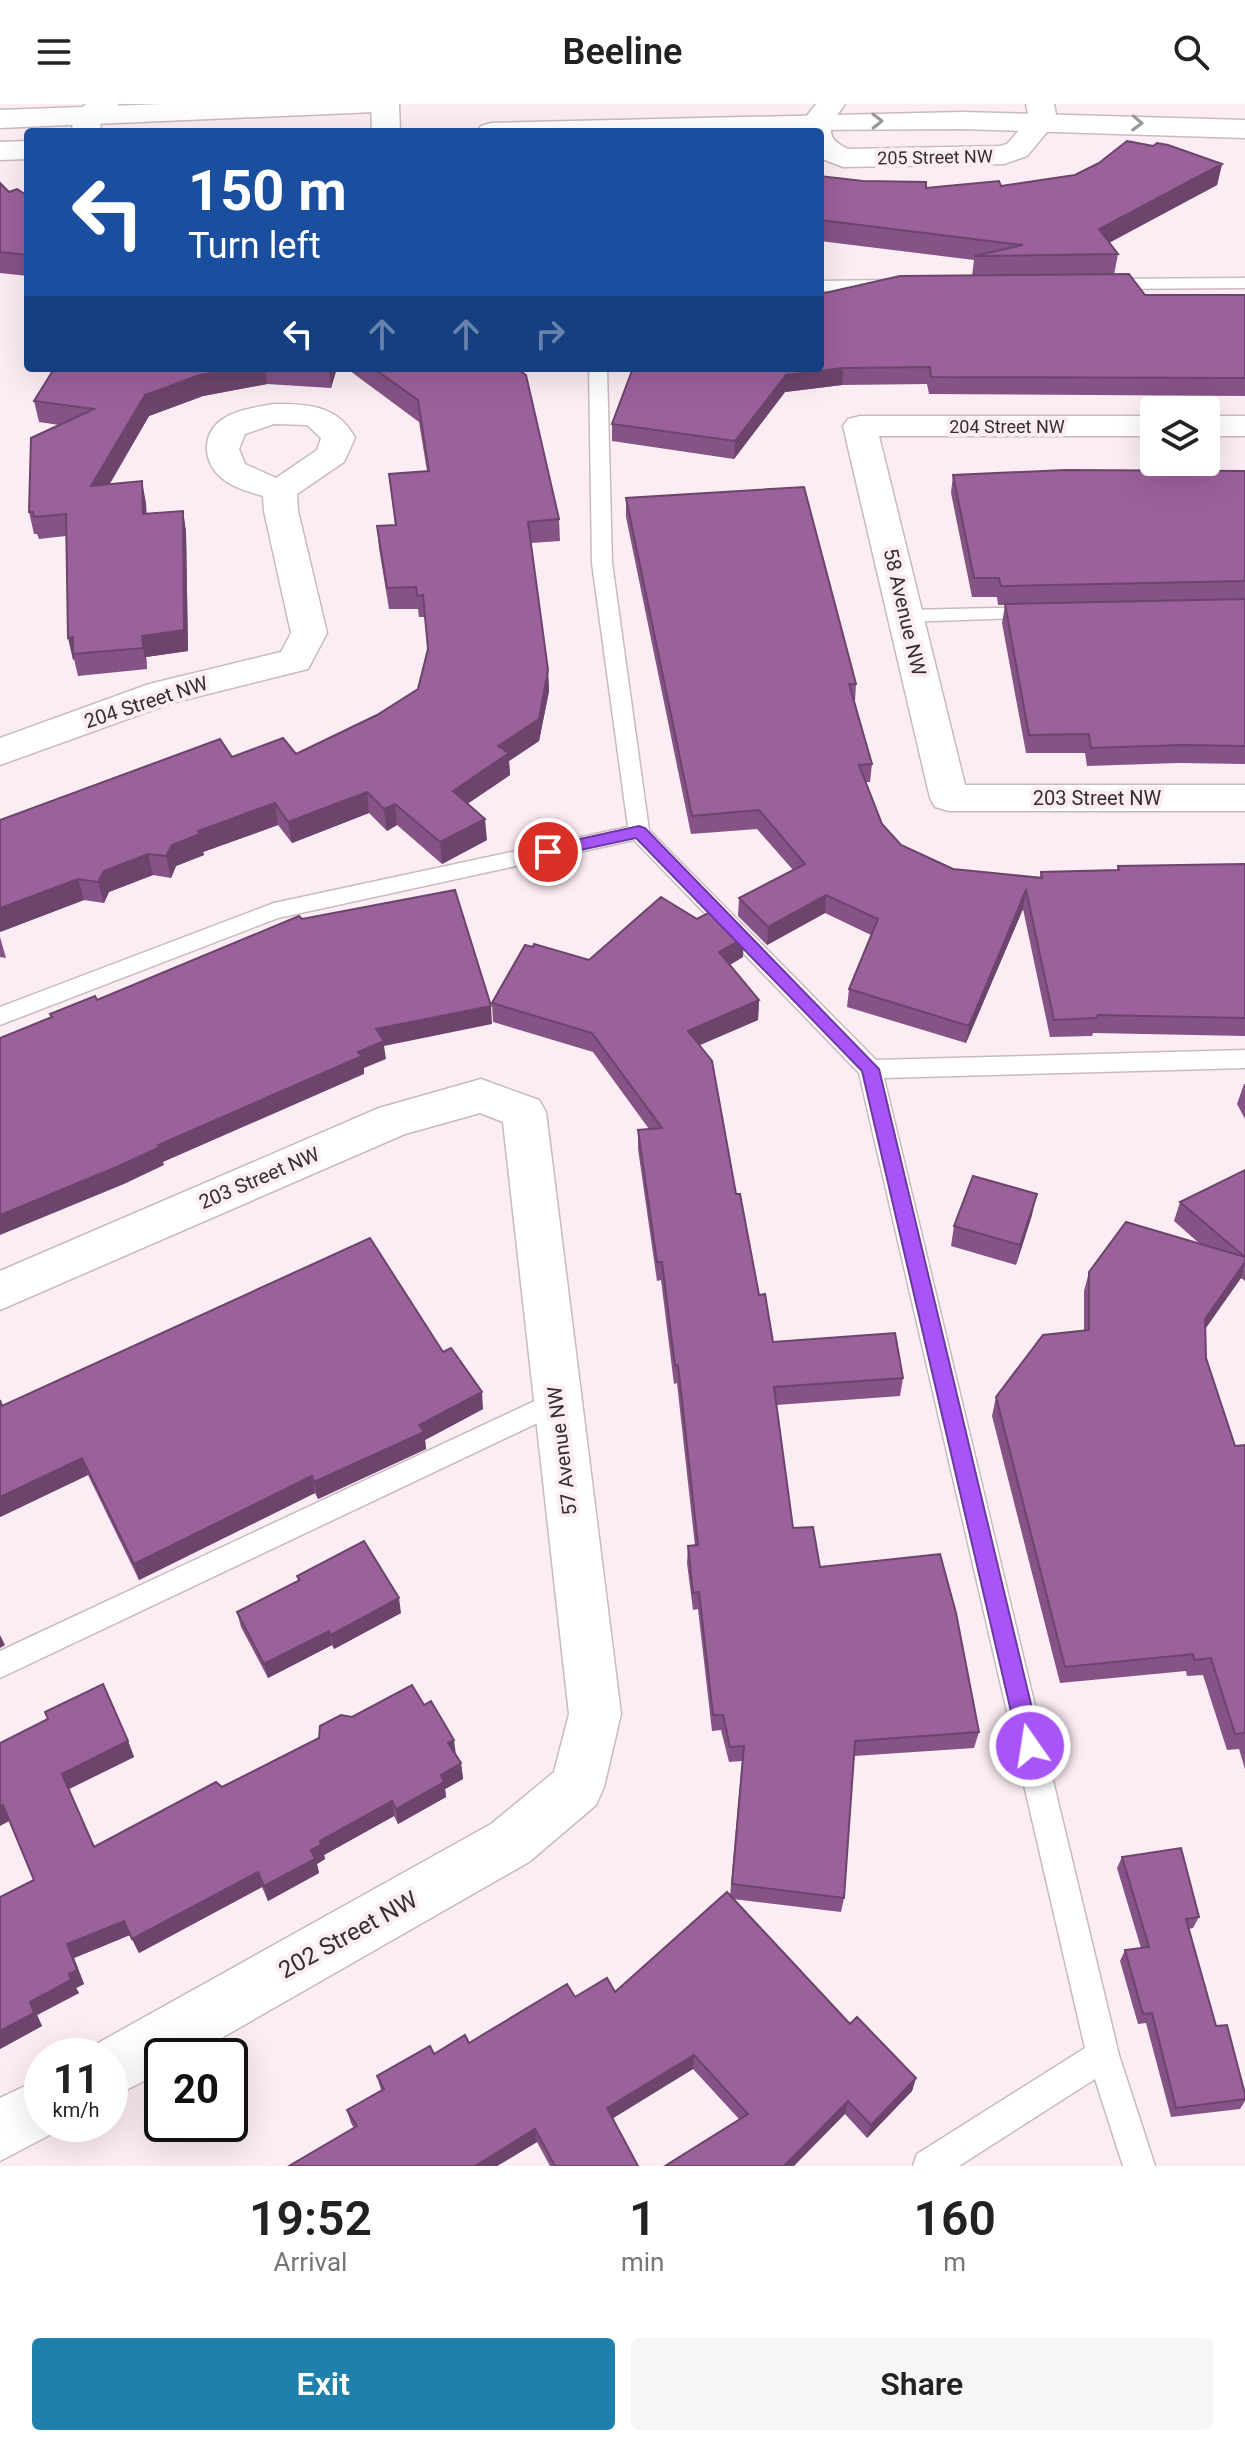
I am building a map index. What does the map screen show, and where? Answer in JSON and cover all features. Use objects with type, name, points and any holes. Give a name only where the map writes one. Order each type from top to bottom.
[{"type":"street","points":[[0,119],[375,104]]},
{"type":"street","points":[[385,104],[386,128]]},
{"type":"street","name":"205 Street NW","points":[[824,136],[828,151],[843,158],[990,157],[1017,150],[1041,112],[1245,129]]},
{"type":"street","name":"205 Street NW","points":[[680,128],[821,125]]},
{"type":"street","points":[[0,151],[24,150]]},
{"type":"street","name":"204 Street NW","points":[[860,426],[1140,426]]},
{"type":"street","name":"58 Avenue NW","points":[[860,426],[949,798]]},
{"type":"street","points":[[1220,426],[1245,426]]},
{"type":"street","name":"204 Street NW","points":[[0,752],[162,693],[295,661],[309,633],[281,511],[280,490]]},
{"type":"street","name":"203 Street NW","points":[[949,798],[1245,798]]},
{"type":"street","name":"203 Street NW","points":[[0,1291],[394,1120],[481,1096],[524,1112]]},
{"type":"street","name":"57 Avenue NW","points":[[524,1112],[595,1714],[577,1787]]},
{"type":"street","name":"202 Street NW","points":[[128,2059],[510,1843],[577,1787]]},
{"type":"street","points":[[0,2131],[24,2117]]},
{"type":"lane","points":[[1088,284],[1245,283]]},
{"type":"lane","points":[[824,286],[914,285]]},
{"type":"lane","points":[[598,372],[602,563],[639,832],[870,1069],[1103,2055],[1139,2166]]},
{"type":"lane","points":[[906,616],[1060,612]]},
{"type":"lane","points":[[0,1016],[274,911],[639,832]]},
{"type":"lane","points":[[870,1069],[1245,1059]]},
{"type":"lane","points":[[0,1665],[556,1402]]},
{"type":"lane","points":[[929,2166],[1103,2055]]},
{"type":"building","points":[[1127,141],[1153,146],[1157,143],[1168,145],[1222,164],[1099,229],[1118,254],[974,256],[1023,245],[824,220],[824,176],[863,181],[926,182],[926,188],[999,181],[1001,186],[1075,175],[1099,163]]},
{"type":"building","points":[[0,183],[9,192],[17,189],[24,193],[24,255],[0,252]]},
{"type":"building","points":[[1129,274],[1145,295],[1245,295],[1245,378],[931,377],[930,367],[824,370],[824,293],[900,276]]},
{"type":"building","points":[[52,372],[216,372],[145,395],[91,486],[142,481],[143,514],[183,511],[184,630],[142,636],[143,648],[73,654],[73,637],[68,638],[66,514],[34,517],[33,512],[29,512],[31,438],[94,409],[34,401]]},
{"type":"building","points":[[379,372],[522,372],[526,375],[559,519],[528,522],[548,670],[539,719],[498,746],[509,753],[453,791],[485,819],[440,842],[395,804],[384,809],[367,792],[288,822],[275,803],[198,831],[200,834],[172,845],[166,856],[148,854],[104,871],[98,882],[78,879],[0,908],[0,820],[220,739],[232,757],[283,738],[296,754],[377,715],[418,689],[428,649],[423,595],[417,596],[416,587],[387,588],[377,526],[396,525],[389,474],[429,471],[418,400]]},
{"type":"building","points":[[632,372],[810,372],[786,375],[735,441],[612,424]]},
{"type":"building","points":[[1065,470],[1140,470],[1140,476],[1220,476],[1220,471],[1245,471],[1245,581],[1001,586],[999,578],[974,578],[953,475]]},
{"type":"building","points":[[804,487],[856,684],[849,684],[872,764],[859,765],[882,824],[901,845],[953,869],[1042,878],[1041,872],[1119,870],[1118,866],[1245,864],[1245,1018],[1098,1015],[1096,1018],[1054,1020],[1026,890],[969,1026],[849,989],[878,919],[826,895],[768,927],[739,898],[805,864],[759,810],[692,816],[626,498]]},
{"type":"building","points":[[1245,599],[1245,746],[1091,748],[1089,734],[1029,735],[1005,604]]},
{"type":"building","points":[[455,890],[491,1006],[376,1029],[384,1041],[358,1052],[362,1056],[158,1145],[160,1147],[119,1166],[0,1215],[0,1038],[52,1017],[50,1014],[95,996],[97,1000],[299,916],[302,919]]},
{"type":"building","points":[[661,897],[697,919],[716,909],[744,938],[719,952],[759,1000],[688,1031],[712,1061],[736,1194],[740,1194],[759,1295],[765,1294],[773,1342],[895,1333],[903,1378],[774,1387],[793,1528],[813,1527],[820,1567],[940,1554],[956,1613],[979,1732],[855,1741],[844,1898],[732,1884],[744,1746],[730,1747],[723,1715],[713,1715],[699,1592],[693,1593],[688,1546],[698,1545],[678,1365],[675,1366],[662,1262],[657,1262],[638,1130],[662,1128],[592,1033],[492,1003],[525,945],[533,947],[534,944],[589,960]]},
{"type":"building","points":[[1245,1170],[1245,1257],[1180,1202]]},
{"type":"building","points":[[973,1176],[1037,1194],[1020,1245],[954,1226]]},
{"type":"building","points":[[1126,1222],[1245,1257],[1245,1262],[1205,1319],[1206,1358],[1235,1446],[1245,1445],[1245,1733],[1235,1734],[1211,1658],[1194,1660],[1193,1654],[1065,1667],[996,1397],[1043,1335],[1089,1330],[1089,1272]]},
{"type":"building","points":[[370,1238],[443,1352],[451,1348],[482,1392],[419,1425],[424,1432],[314,1482],[312,1476],[134,1564],[82,1458],[0,1497],[0,1400],[2,1406]]},
{"type":"building","points":[[364,1541],[399,1598],[331,1635],[329,1631],[264,1664],[237,1612],[300,1580],[297,1576]]},
{"type":"building","points":[[103,1684],[128,1741],[62,1774],[94,1847],[216,1782],[222,1787],[319,1738],[320,1726],[341,1715],[352,1717],[412,1685],[424,1705],[431,1701],[454,1740],[448,1743],[461,1763],[441,1775],[444,1782],[396,1809],[392,1801],[320,1841],[321,1845],[311,1850],[315,1859],[264,1886],[258,1872],[132,1939],[124,1921],[67,1944],[77,1970],[69,1974],[71,1980],[30,2002],[34,2013],[0,2031],[0,1897],[34,1880],[3,1805],[0,1807],[0,1743],[48,1719],[45,1712]]},
{"type":"building","points":[[1181,1848],[1199,1917],[1186,1919],[1216,2026],[1227,2025],[1245,2099],[1176,2108],[1152,2013],[1143,2014],[1125,1950],[1149,1947],[1122,1857]]},
{"type":"building","points":[[727,1892],[850,2024],[857,2017],[916,2078],[871,2125],[848,2101],[784,2166],[665,2166],[748,2114],[694,2055],[607,2108],[638,2166],[555,2166],[535,2129],[475,2166],[289,2166],[357,2126],[347,2110],[384,2089],[377,2076],[430,2046],[434,2054],[465,2035],[469,2043],[567,1984],[575,1997],[607,1978],[615,1992]]},
{"type":"route","points":[[548,852],[639,832],[870,1069],[1030,1746]]}]
